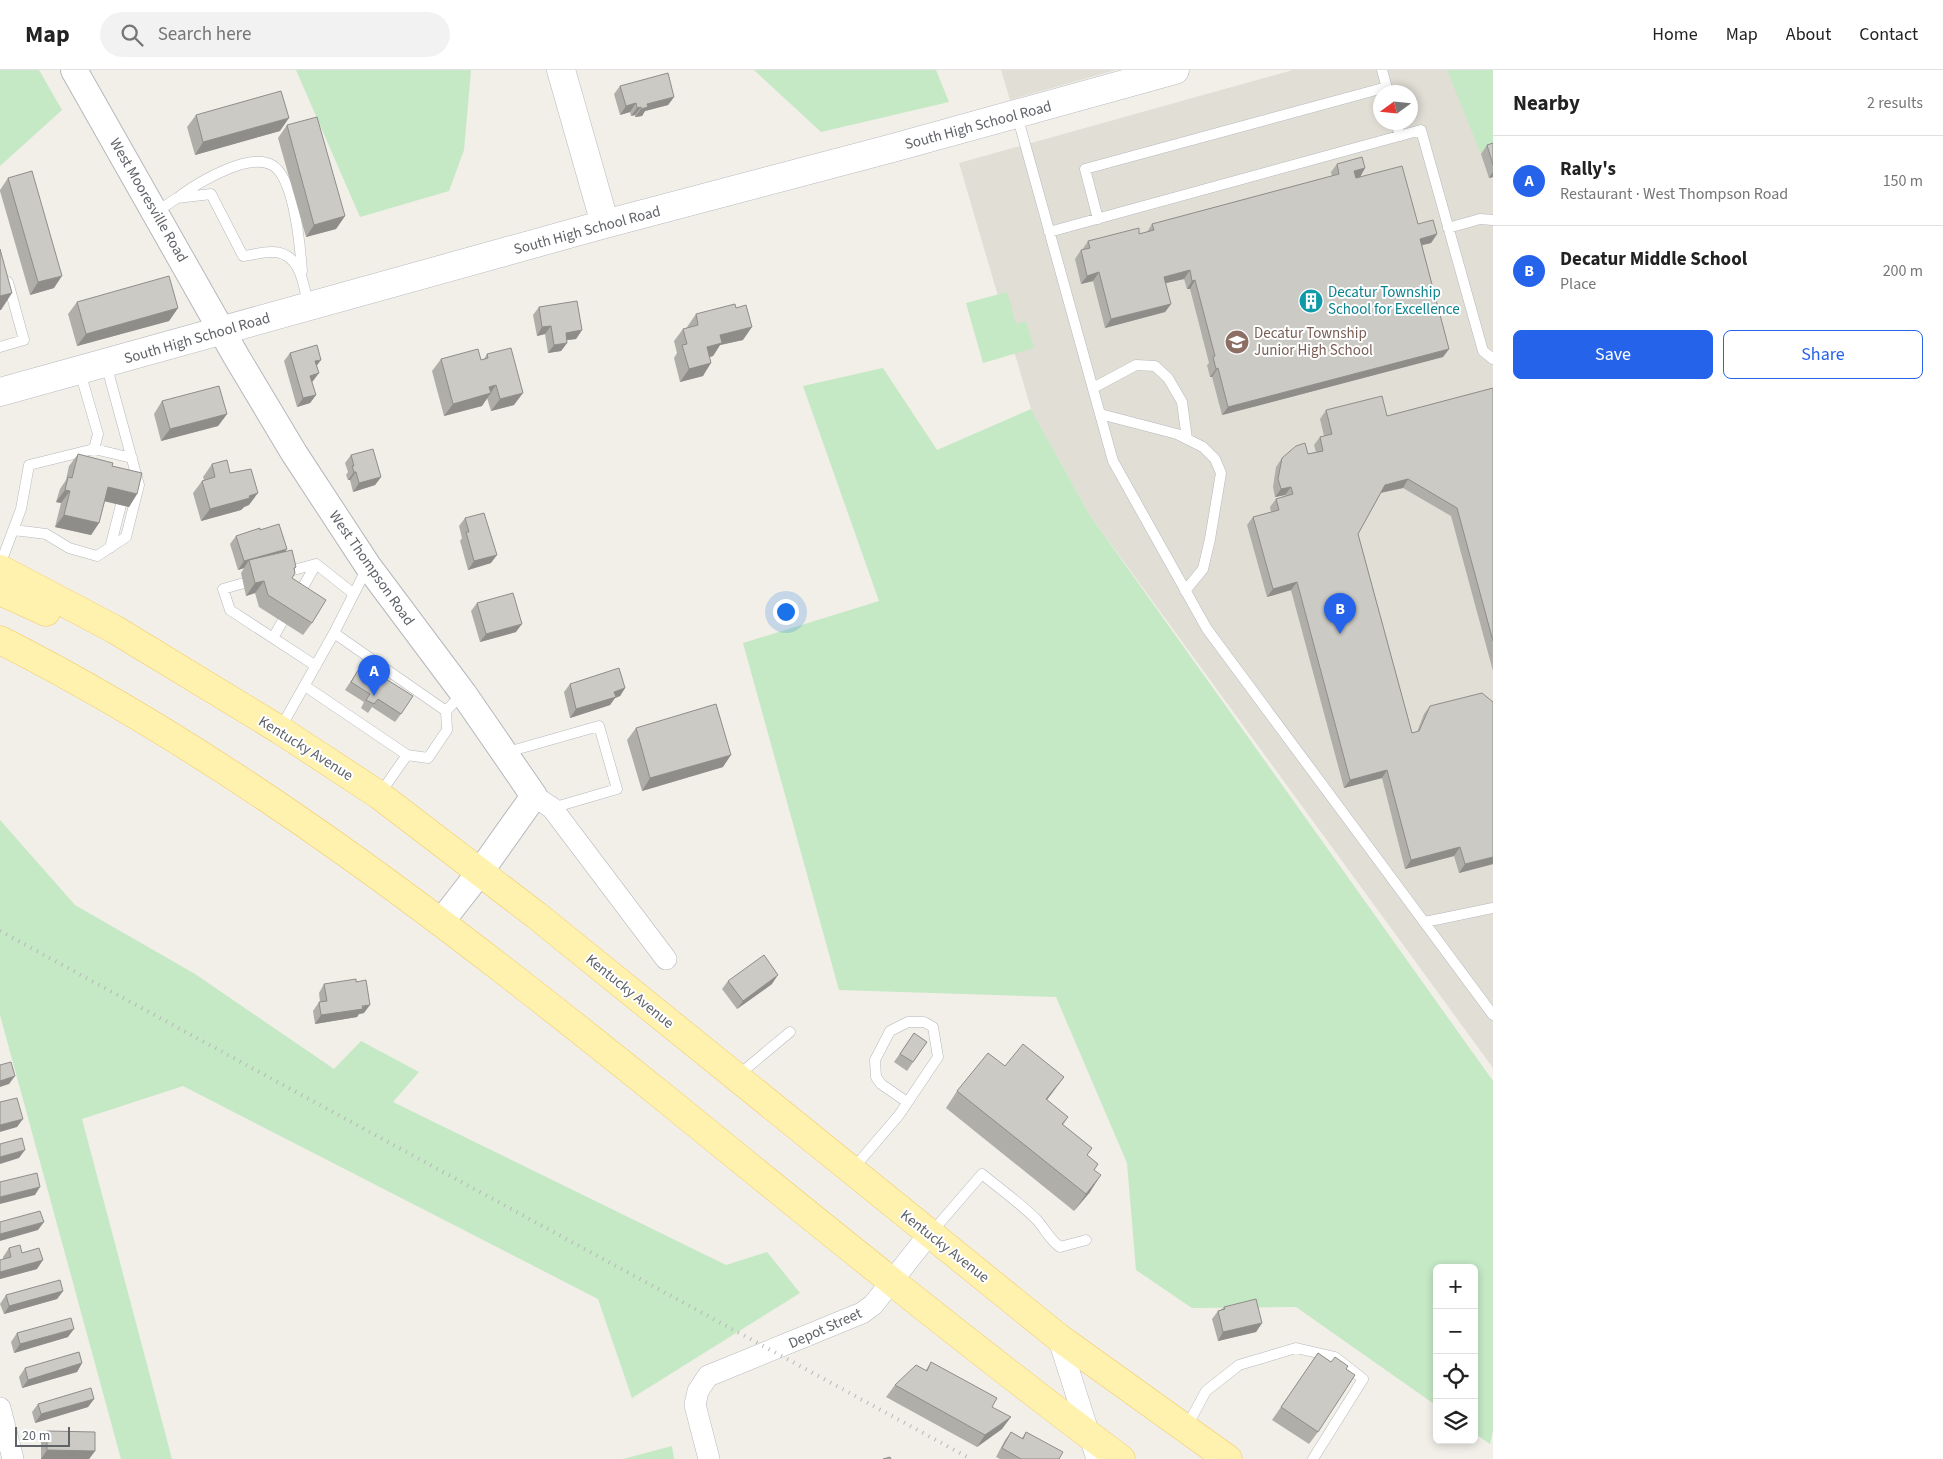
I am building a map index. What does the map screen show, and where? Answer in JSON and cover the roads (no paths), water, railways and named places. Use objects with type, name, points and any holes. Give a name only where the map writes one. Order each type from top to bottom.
[{"type":"main road","points":[[561,70],[605,224]]},
{"type":"main road","name":"South High School Road","points":[[0,392],[605,224],[1016,114],[1120,81],[1175,70]]},
{"type":"main road","name":"Kentucky Avenue","points":[[0,567],[114,630],[280,730],[379,795],[536,915],[1058,1337],[1228,1459]]},
{"type":"main road","points":[[0,591],[79,629],[114,630]]},
{"type":"main road","points":[[0,640],[91,689],[214,763],[372,871],[568,1020],[892,1281],[1093,1447],[1121,1459]]},
{"type":"street","name":"West Mooresville Road","points":[[74,70],[222,331]]},
{"type":"street","name":"West Thompson Road","points":[[222,331],[294,453],[455,702],[504,753],[666,959]]},
{"type":"street","points":[[441,922],[480,872],[543,802]]},
{"type":"street","name":"Depot Street","points":[[709,1459],[695,1405],[698,1391],[703,1382],[712,1373],[857,1316],[873,1305],[930,1234]]},
{"type":"street","points":[[1058,1337],[1093,1447]]},
{"type":"street","points":[[0,1408],[13,1459]]},
{"type":"lane","points":[[1382,70],[1386,85]]},
{"type":"lane","points":[[1098,218],[1085,169],[1373,94]]},
{"type":"lane","points":[[1016,114],[1113,461],[1207,629],[1493,1015]]},
{"type":"lane","points":[[1398,130],[1400,136]]},
{"type":"lane","points":[[1049,232],[1421,130],[1483,351],[1493,359]]},
{"type":"lane","points":[[156,212],[215,173],[255,161],[273,165],[280,173],[289,192],[299,236],[302,273],[309,307]]},
{"type":"lane","points":[[177,198],[211,194],[243,256],[271,252],[284,254],[296,264],[302,273]]},
{"type":"lane","points":[[1448,228],[1480,219],[1493,220]]},
{"type":"lane","points":[[0,347],[24,340],[5,270]]},
{"type":"lane","points":[[14,530],[46,534],[69,548],[97,556],[126,537],[139,485],[106,364]]},
{"type":"lane","points":[[1093,388],[1136,365],[1155,366],[1168,378],[1182,402],[1187,439]]},
{"type":"lane","points":[[80,371],[98,434],[94,449]]},
{"type":"lane","points":[[1100,414],[1177,434],[1202,447],[1215,459],[1221,473],[1203,569],[1185,591]]},
{"type":"lane","points":[[0,567],[21,509],[29,464],[94,449],[132,458]]},
{"type":"lane","points":[[126,484],[132,458]]},
{"type":"lane","points":[[110,548],[121,505]]},
{"type":"lane","points":[[316,564],[354,594]]},
{"type":"lane","points":[[286,572],[316,564]]},
{"type":"lane","points":[[296,599],[316,564]]},
{"type":"lane","points":[[280,730],[334,633],[368,566]]},
{"type":"lane","points":[[244,583],[223,588],[230,610],[316,666]]},
{"type":"lane","points":[[273,638],[282,622]]},
{"type":"lane","points":[[305,686],[407,755],[428,758],[447,730],[455,702],[334,633]]},
{"type":"lane","points":[[504,753],[599,726],[617,789],[543,802]]},
{"type":"lane","points":[[379,795],[407,755]]},
{"type":"lane","points":[[1425,922],[1493,908]]},
{"type":"lane","points":[[851,1171],[899,1115],[908,1102],[938,1057],[933,1027],[924,1022],[908,1022],[890,1031],[876,1060],[876,1078],[881,1084],[908,1102]]},
{"type":"lane","points":[[736,1077],[790,1032]]},
{"type":"lane","points":[[930,1234],[982,1174],[1035,1218],[1050,1234],[1053,1242],[1060,1247],[1086,1240]]},
{"type":"lane","points":[[1186,1429],[1206,1391],[1239,1365],[1296,1348],[1335,1357],[1363,1379],[1312,1459]]},
{"type":"railway","points":[[0,931],[971,1459]]},
{"type":"place","name":"Decatur Township School for Excellence","points":[[1311,301]]},
{"type":"place","name":"Decatur Township Junior High School","points":[[1237,342]]},
{"type":"place","name":"Decatur Middle School","points":[[1340,634]]},
{"type":"place","name":"Rally's","points":[[374,696]]}]
